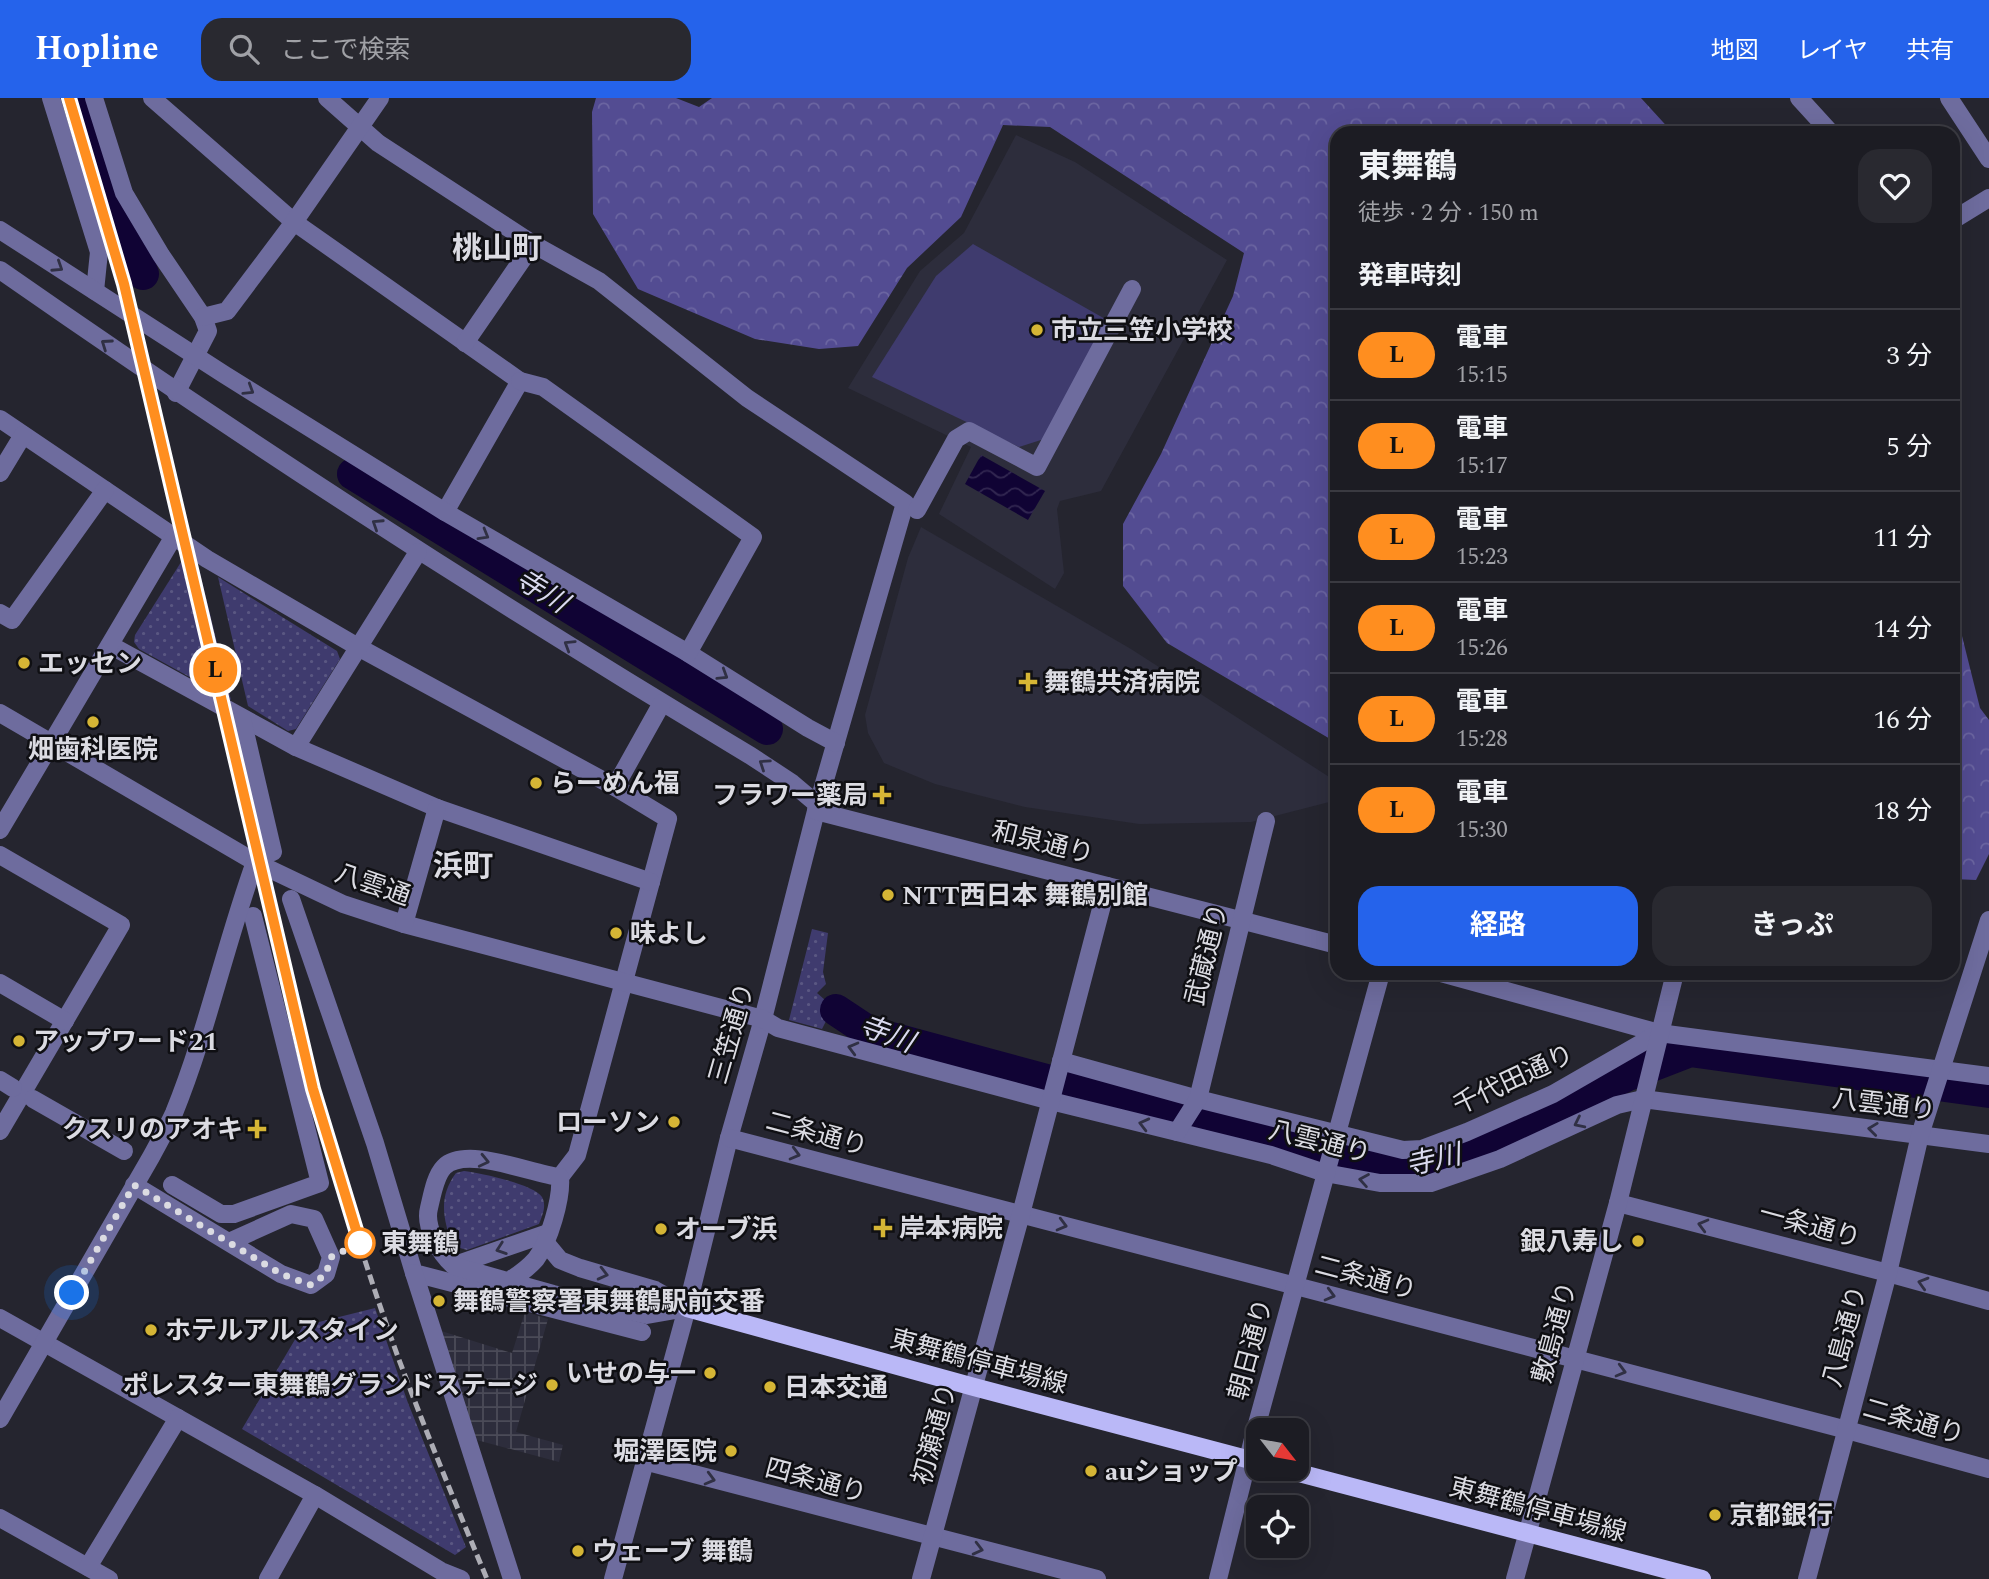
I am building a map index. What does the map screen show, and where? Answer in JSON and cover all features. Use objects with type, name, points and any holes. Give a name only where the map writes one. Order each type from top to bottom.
[{"type":"main road","name":"東舞鶴停車場線","points":[[687,1308],[1246,1458]]},
{"type":"main road","name":"東舞鶴停車場線","points":[[1309,1476],[1702,1579]]},
{"type":"street","points":[[51,98],[99,252],[95,291]]},
{"type":"street","points":[[94,98],[124,193],[161,255],[203,317],[208,331],[176,393]]},
{"type":"street","points":[[152,98],[294,222],[520,381],[543,387],[753,537],[688,653]]},
{"type":"street","points":[[327,98],[378,143],[533,244],[599,281],[747,398],[911,507]]},
{"type":"street","points":[[203,317],[227,311],[294,222],[380,98]]},
{"type":"street","points":[[1799,98],[1825,126]]},
{"type":"street","points":[[1949,98],[1989,159]]},
{"type":"street","points":[[1960,216],[1989,198]]},
{"type":"street","points":[[0,230],[444,512],[688,653],[808,729],[836,743]]},
{"type":"street","points":[[465,343],[533,244]]},
{"type":"street","points":[[0,270],[176,393],[418,551],[751,756],[792,783],[817,808]]},
{"type":"street","name":"三笠通り","points":[[612,1579],[687,1308],[729,1138],[763,1019],[817,808],[911,507],[956,439],[969,431],[1037,467],[1132,289]]},
{"type":"street","points":[[444,512],[520,381]]},
{"type":"street","points":[[0,419],[207,559],[358,648],[615,787],[668,819],[577,1155],[560,1177],[561,1191],[537,1258],[522,1273],[510,1280]]},
{"type":"street","points":[[0,473],[23,435]]},
{"type":"street","points":[[0,613],[12,620],[105,490]]},
{"type":"street","points":[[0,830],[174,536]]},
{"type":"street","points":[[296,747],[418,551]]},
{"type":"street","points":[[110,645],[296,747],[437,808],[651,883]]},
{"type":"street","points":[[615,787],[662,703]]},
{"type":"street","name":"八雲通","points":[[0,713],[255,862],[343,904],[404,924],[763,1019]]},
{"type":"street","points":[[242,719],[273,852]]},
{"type":"street","points":[[404,924],[437,808]]},
{"type":"street","name":"和泉通り","points":[[817,808],[1330,944]]},
{"type":"street","name":"武蔵通り","points":[[1179,1129],[1196,1103],[1266,821]]},
{"type":"street","points":[[0,855],[121,925],[65,1021],[17,1090],[0,1131]]},
{"type":"street","points":[[0,1419],[173,1114],[255,862]]},
{"type":"street","points":[[1060,1065],[1107,886]]},
{"type":"street","points":[[291,899],[375,1143],[512,1579]]},
{"type":"street","points":[[172,1185],[221,1214],[234,1214],[320,1184],[253,916]]},
{"type":"street","name":"八島通り","points":[[1807,1579],[1888,1273],[1920,1135],[1989,920]]},
{"type":"street","points":[[1334,1140],[1379,980]]},
{"type":"street","points":[[1463,980],[1657,1042],[1939,1075],[1989,1076]]},
{"type":"street","name":"敷島通り","points":[[1515,1579],[1618,1203],[1673,980]]},
{"type":"street","points":[[0,983],[65,1021]]},
{"type":"street","name":"八雲通り","points":[[763,1019],[778,1028],[1052,1096],[1380,1183],[1431,1183],[1500,1159],[1617,1105],[1643,1099],[1989,1144]]},
{"type":"street","name":"千代田通り","points":[[1060,1065],[1334,1140],[1402,1150],[1422,1149],[1467,1132],[1553,1094],[1657,1042]]},
{"type":"street","name":"初瀬通り","points":[[921,1579],[1060,1065]]},
{"type":"street","points":[[17,1090],[124,1151]]},
{"type":"street","name":"二条通り","points":[[729,1138],[1989,1469]]},
{"type":"street","name":"朝日通り","points":[[1263,1418],[1294,1286],[1334,1140]]},
{"type":"street","points":[[560,1177],[475,1158],[456,1159],[443,1168],[433,1190],[428,1214],[432,1234],[445,1258],[454,1266],[553,1294],[647,1315],[687,1308]]},
{"type":"street","points":[[134,1185],[281,1274],[311,1285],[326,1274],[331,1257],[314,1219],[290,1214],[229,1242]]},
{"type":"street","name":"一条通り","points":[[1618,1203],[1989,1301]]},
{"type":"street","points":[[546,1237],[560,1260],[654,1290],[687,1308]]},
{"type":"street","points":[[454,1266],[546,1237]]},
{"type":"street","points":[[414,1273],[642,1332]]},
{"type":"street","points":[[0,1318],[315,1495],[441,1571],[461,1579]]},
{"type":"street","points":[[88,1567],[178,1418]]},
{"type":"street","name":"四条通り","points":[[644,1461],[1097,1579]]},
{"type":"street","name":"朝日通り","points":[[1218,1579],[1247,1481]]},
{"type":"street","points":[[268,1579],[315,1495]]},
{"type":"street","points":[[0,1518],[108,1579]]},
{"type":"shaded area","name":"市立三笠小学校","points":[[1016,135],[1075,162],[1227,260],[1101,491],[1060,501],[1057,509],[1064,573],[1055,589],[939,514],[971,447],[848,388],[920,271],[964,233]]},
{"type":"shaded area","points":[[973,244],[1107,320],[1044,439],[1019,447],[872,377],[936,276]]},
{"type":"shaded area","name":"舞鶴共済病院","points":[[921,527],[1131,649],[1330,777],[1330,802],[1251,822],[1139,824],[1025,807],[935,784],[884,763],[868,733],[865,715],[908,558]]},
{"type":"shaded area","points":[[183,559],[199,569],[231,700],[139,649],[134,642],[135,635]]},
{"type":"shaded area","points":[[218,577],[337,651],[340,659],[296,729],[288,731],[248,706]]},
{"type":"shaded area","points":[[812,929],[828,933],[823,972],[826,984],[817,993],[833,1007],[822,1029],[789,1020]]},
{"type":"shaded area","points":[[464,1171],[506,1180],[537,1192],[544,1204],[539,1224],[467,1250],[453,1246],[445,1218],[445,1200],[450,1182],[456,1173]]},
{"type":"shaded area","points":[[375,1308],[408,1403],[466,1547],[455,1555],[242,1429],[303,1326]]},
{"type":"shaded area","points":[[525,1312],[548,1319],[516,1432],[563,1445],[559,1462],[473,1439],[438,1330],[512,1353]]},
{"type":"green space","points":[[596,98],[676,98],[699,107],[712,98],[1641,98],[1667,126],[1330,126],[1330,739],[1167,643],[1123,586],[1123,524],[1161,454],[1233,296],[1244,253],[1050,127],[1003,125],[961,217],[907,268],[858,346],[819,349],[755,339],[638,289],[593,214],[592,112]]},
{"type":"green space","points":[[1960,628],[1980,708],[1989,720],[1989,854],[1976,880],[1960,879]]},
{"type":"water","points":[[981,455],[1045,491],[1028,520],[965,484]]},
{"type":"water","points":[[1951,1078],[1989,1083],[1989,1105],[1946,1098]]},
{"type":"waterway","name":"寺川","points":[[81,98],[108,188],[143,274]]},
{"type":"waterway","name":"寺川","points":[[353,474],[767,729]]},
{"type":"waterway","name":"寺川","points":[[836,1010],[869,1032],[1388,1170],[1426,1164],[1482,1148],[1628,1075],[1690,1051],[1989,1092]]},
{"type":"railway","points":[[69,98],[124,284],[313,1089],[386,1324],[430,1441],[487,1579]]},
{"type":"train","name":"L","points":[[69,98],[124,284],[313,1089],[360,1243]]},
{"type":"place","name":"市立三笠小学校","points":[[1037,330]]},
{"type":"place","name":"エッセン","points":[[24,663]]},
{"type":"place","name":"舞鶴共済病院","points":[[1028,682]]},
{"type":"place","name":"畑歯科医院","points":[[93,722]]},
{"type":"place","name":"らーめん福","points":[[536,783]]},
{"type":"place","name":"フラワー薬局","points":[[882,795]]},
{"type":"place","name":"NTT西日本 舞鶴別館","points":[[888,895]]},
{"type":"place","name":"味よし","points":[[616,933]]},
{"type":"place","name":"アップワード21","points":[[19,1041]]},
{"type":"place","name":"ローソン","points":[[674,1122]]},
{"type":"place","name":"クスリのアオキ","points":[[257,1129]]},
{"type":"place","name":"岸本病院","points":[[883,1228]]},
{"type":"place","name":"オーブ浜","points":[[661,1229]]},
{"type":"place","name":"銀八寿し","points":[[1638,1241]]},
{"type":"place","name":"東舞鶴","points":[[360,1243]]},
{"type":"place","name":"舞鶴警察署東舞鶴駅前交番","points":[[439,1301]]},
{"type":"place","name":"ホテルアルスタイン","points":[[151,1330]]},
{"type":"place","name":"いせの与一","points":[[710,1373]]},
{"type":"place","name":"ポレスター東舞鶴グランドステージ","points":[[552,1385]]},
{"type":"place","name":"日本交通","points":[[770,1387]]},
{"type":"place","name":"堀澤医院","points":[[731,1451]]},
{"type":"place","name":"auショップ","points":[[1091,1471]]},
{"type":"place","name":"京都銀行","points":[[1715,1515]]},
{"type":"place","name":"ウェーブ 舞鶴","points":[[578,1551]]},
{"type":"district","name":"桃山町","points":[[497,248]]},
{"type":"district","name":"浜町","points":[[463,866]]},
{"type":"route","points":[[72,1293],[134,1185],[281,1274],[311,1285],[326,1274],[331,1257],[360,1243]]}]
